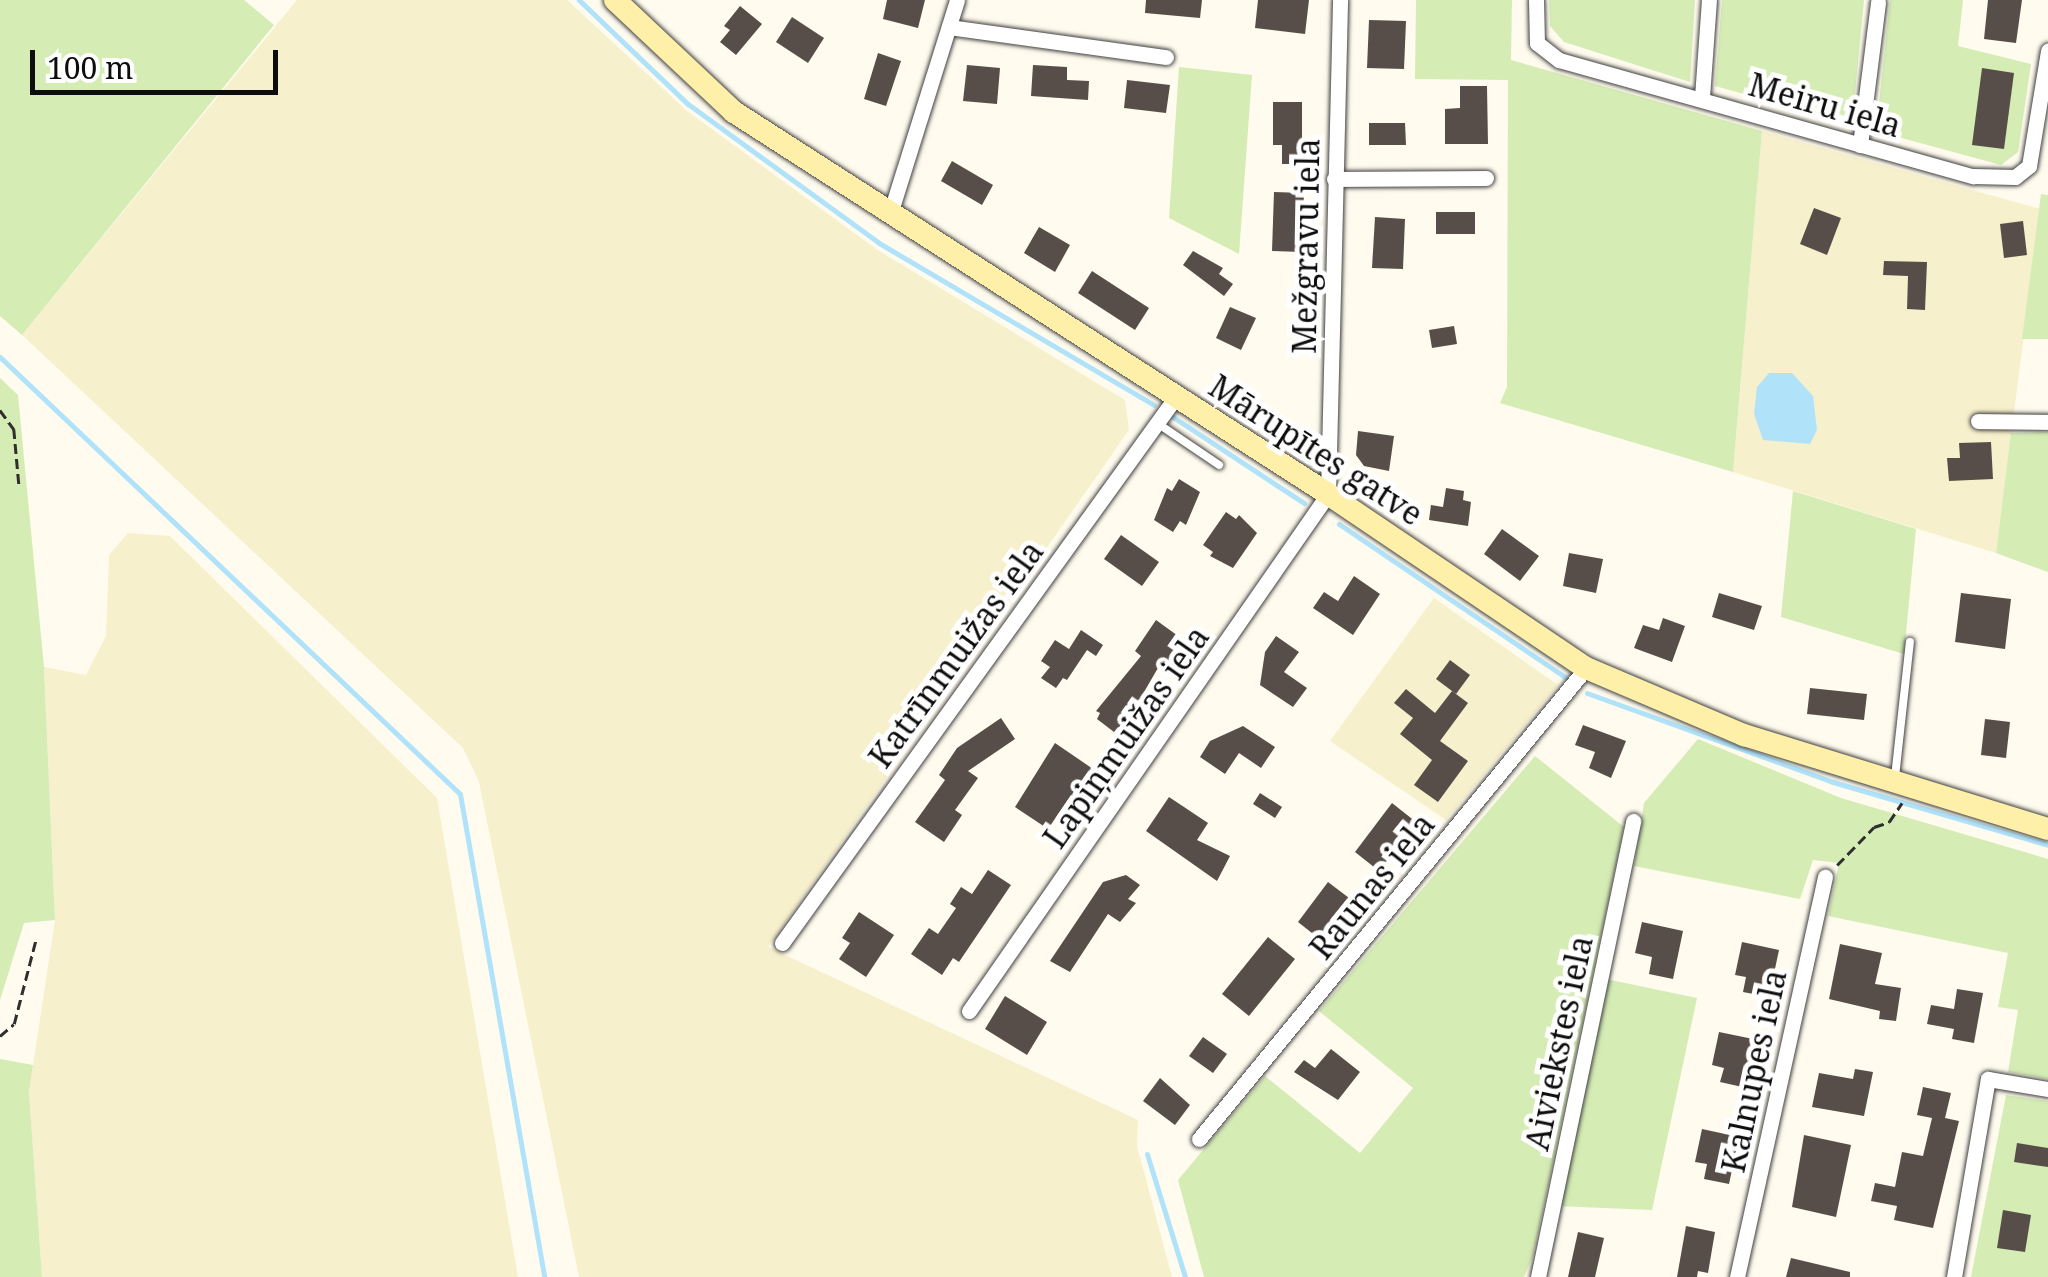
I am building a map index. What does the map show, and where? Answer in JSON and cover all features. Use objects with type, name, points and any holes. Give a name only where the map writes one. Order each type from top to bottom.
[{"type":"street","name":"Mārupītes gatve","points":[[615,0],[734,112],[1328,494],[1586,668],[1694,717],[1898,795],[2048,829]]},
{"type":"street","points":[[890,214],[957,0]]},
{"type":"street","name":"Mežgravu iela","points":[[1328,494],[1340,0]]},
{"type":"street","name":"Meiru iela","points":[[1536,0],[1537,43],[1560,60],[1974,176],[2015,177],[2029,166],[2036,148],[2048,52]]},
{"type":"street","points":[[1702,97],[1709,0]]},
{"type":"street","points":[[1860,145],[1878,2]]},
{"type":"street","points":[[949,27],[1166,57]]},
{"type":"street","points":[[1334,179],[1486,178]]},
{"type":"street","name":"Katrīnmuižas iela","points":[[782,943],[1175,398]]},
{"type":"street","points":[[1978,421],[2048,422]]},
{"type":"street","name":"Lapiņmuižas iela","points":[[968,1011],[1328,494]]},
{"type":"street","name":"Raunas iela","points":[[1199,1139],[1586,668]]},
{"type":"street","name":"Aiviekstes iela","points":[[1538,1277],[1633,821]]},
{"type":"street","name":"Kalnupes iela","points":[[1737,1277],[1825,877]]},
{"type":"street","points":[[1954,1277],[1988,1079],[2048,1088]]},
{"type":"lane","points":[[1156,423],[1219,465]]},
{"type":"lane","points":[[1898,795],[1910,642]]},
{"type":"path","points":[[0,410],[14,430],[19,484]]},
{"type":"path","points":[[1825,877],[1859,841],[1889,822],[1898,795]]},
{"type":"path","points":[[0,1036],[14,1024],[36,938]]},
{"type":"shaded area","points":[[297,0],[567,0],[687,111],[876,249],[1125,400],[1129,430],[768,947],[1138,1120],[1137,1146],[1172,1277],[579,1277],[479,782],[463,748],[22,335]]},
{"type":"shaded area","points":[[1762,131],[2040,209],[1996,553],[1733,472]]},
{"type":"shaded area","points":[[128,533],[170,536],[437,798],[518,1277],[42,1277],[29,1092],[55,920],[44,667],[86,675],[106,636],[109,555]]},
{"type":"shaded area","points":[[1434,598],[1558,685],[1446,820],[1330,741]]},
{"type":"green space","points":[[0,0],[244,0],[274,25],[22,335],[0,316]]},
{"type":"green space","points":[[1416,0],[1512,0],[1511,60],[1762,131],[1733,472],[1500,403],[1507,387],[1508,80],[1415,79]]},
{"type":"green space","points":[[1549,0],[1695,0],[1690,82],[1564,42],[1550,26]]},
{"type":"green space","points":[[1722,0],[1864,0],[1852,124],[1715,86]]},
{"type":"green space","points":[[1890,0],[1963,0],[1958,46],[2031,64],[2018,152],[2001,165],[1876,131]]},
{"type":"green space","points":[[1179,67],[1252,75],[1239,254],[1169,218]]},
{"type":"green space","points":[[2041,194],[2048,195],[2048,339],[2022,339]]},
{"type":"green space","points":[[0,378],[18,395],[44,667],[55,920],[24,923],[0,1000]]},
{"type":"green space","points":[[2048,432],[2048,572],[1996,553],[2011,433]]},
{"type":"green space","points":[[1793,491],[1916,529],[1904,654],[1781,617]]},
{"type":"green space","points":[[1698,739],[1841,798],[2048,859],[2048,1079],[2008,1072],[2018,1010],[1998,1007],[2008,953],[1828,916],[1839,863],[1813,860],[1800,899],[1634,866],[1644,803]]},
{"type":"green space","points":[[1535,756],[1624,827],[1533,1256],[1524,1277],[1204,1277],[1178,1180],[1265,1076],[1360,1153],[1413,1088],[1319,1011]]},
{"type":"green space","points":[[1606,979],[1697,998],[1652,1210],[1557,1206]]},
{"type":"green space","points":[[0,1059],[33,1065],[29,1092],[42,1277],[0,1277]]},
{"type":"green space","points":[[2006,1095],[2048,1101],[2048,1277],[1971,1277]]},
{"type":"water","points":[[1769,373],[1792,373],[1813,396],[1817,430],[1810,444],[1763,440],[1754,414],[1757,387]]},
{"type":"building","points":[[887,0],[925,0],[918,28],[883,19]]},
{"type":"building","points":[[1146,0],[1202,0],[1200,18],[1145,13]]},
{"type":"building","points":[[1258,0],[1309,0],[1305,34],[1255,28]]},
{"type":"building","points":[[1988,0],[2022,0],[2016,43],[1984,39]]},
{"type":"building","points":[[740,6],[762,24],[736,55],[720,42],[730,30],[724,26]]},
{"type":"building","points":[[792,17],[824,38],[808,63],[776,42]]},
{"type":"building","points":[[1369,20],[1406,21],[1404,69],[1367,68]]},
{"type":"building","points":[[878,53],[901,61],[886,106],[864,99]]},
{"type":"building","points":[[967,65],[1000,68],[997,104],[963,101]]},
{"type":"building","points":[[1033,65],[1067,67],[1067,80],[1089,81],[1088,100],[1031,96]]},
{"type":"building","points":[[1982,68],[2014,73],[2004,149],[1972,145]]},
{"type":"building","points":[[1127,80],[1170,85],[1166,113],[1124,108]]},
{"type":"building","points":[[1460,86],[1487,86],[1488,144],[1445,144],[1445,109],[1460,108]]},
{"type":"building","points":[[1273,102],[1302,102],[1302,164],[1282,164],[1282,145],[1273,145]]},
{"type":"building","points":[[1369,123],[1405,123],[1406,145],[1369,145]]},
{"type":"building","points":[[952,161],[993,185],[982,205],[941,181]]},
{"type":"building","points":[[1274,192],[1304,193],[1302,252],[1272,251]]},
{"type":"building","points":[[1814,208],[1841,218],[1827,255],[1800,244]]},
{"type":"building","points":[[1436,212],[1475,212],[1475,234],[1436,234]]},
{"type":"building","points":[[1375,217],[1405,219],[1403,269],[1372,268]]},
{"type":"building","points":[[2023,221],[2027,255],[2004,258],[2000,224]]},
{"type":"building","points":[[1039,227],[1070,245],[1055,272],[1024,253]]},
{"type":"building","points":[[1193,251],[1223,268],[1219,274],[1233,284],[1224,296],[1183,265]]},
{"type":"building","points":[[1884,261],[1927,262],[1925,310],[1907,309],[1908,276],[1883,275]]},
{"type":"building","points":[[1092,271],[1149,308],[1135,330],[1078,293]]},
{"type":"building","points":[[1230,307],[1256,318],[1241,350],[1216,338]]},
{"type":"building","points":[[1454,326],[1457,344],[1432,348],[1429,330]]},
{"type":"building","points":[[1358,431],[1394,436],[1389,471],[1364,466],[1356,455]]},
{"type":"building","points":[[1991,442],[1993,479],[1949,481],[1947,458],[1960,458],[1959,443]]},
{"type":"building","points":[[1179,479],[1200,492],[1186,525],[1180,521],[1173,532],[1154,520],[1167,488],[1172,491]]},
{"type":"building","points":[[1446,488],[1464,491],[1463,500],[1471,502],[1468,526],[1429,520],[1431,505],[1443,507]]},
{"type":"building","points":[[1226,512],[1236,519],[1239,515],[1257,533],[1233,568],[1210,556],[1213,552],[1203,545]]},
{"type":"building","points":[[1502,529],[1539,556],[1520,581],[1484,554]]},
{"type":"building","points":[[1121,535],[1159,562],[1142,586],[1104,559]]},
{"type":"building","points":[[1569,553],[1603,559],[1596,593],[1563,586]]},
{"type":"building","points":[[1354,576],[1380,594],[1353,635],[1313,608],[1324,592],[1338,601]]},
{"type":"building","points":[[1719,593],[1762,606],[1754,630],[1712,617]]},
{"type":"building","points":[[1961,593],[2011,599],[2005,649],[1955,642]]},
{"type":"building","points":[[1663,618],[1685,626],[1672,662],[1634,648],[1643,625],[1659,630]]},
{"type":"building","points":[[1156,620],[1185,641],[1168,665],[1162,661],[1122,730],[1118,727],[1114,732],[1097,719],[1100,713],[1096,711],[1141,656],[1135,651]]},
{"type":"building","points":[[1081,630],[1103,645],[1096,656],[1087,650],[1067,680],[1063,678],[1056,688],[1041,678],[1050,667],[1041,661],[1055,640],[1069,649]]},
{"type":"building","points":[[1276,636],[1299,652],[1284,672],[1307,688],[1293,707],[1260,685],[1265,652]]},
{"type":"building","points":[[1450,660],[1470,675],[1456,694],[1436,679]]},
{"type":"building","points":[[1810,688],[1867,694],[1864,720],[1807,714]]},
{"type":"building","points":[[1406,689],[1435,713],[1452,691],[1468,703],[1440,741],[1468,761],[1438,802],[1414,785],[1432,760],[1400,734],[1413,718],[1394,703]]},
{"type":"building","points":[[1001,718],[1015,739],[968,771],[978,778],[955,810],[962,815],[944,842],[915,822],[945,780],[939,775],[957,748]]},
{"type":"building","points":[[1985,719],[2010,722],[2006,758],[1981,755]]},
{"type":"building","points":[[1583,725],[1626,741],[1611,778],[1589,768],[1595,752],[1575,745]]},
{"type":"building","points":[[1243,726],[1275,747],[1261,768],[1239,753],[1225,774],[1200,757],[1210,741]]},
{"type":"building","points":[[1055,743],[1096,771],[1077,799],[1071,795],[1048,829],[1015,807]]},
{"type":"building","points":[[1260,793],[1282,807],[1275,818],[1253,804]]},
{"type":"building","points":[[1169,797],[1208,823],[1197,840],[1230,856],[1217,881],[1146,831]]},
{"type":"building","points":[[1392,803],[1416,822],[1379,871],[1355,852]]},
{"type":"building","points":[[988,870],[1011,885],[959,962],[953,958],[942,975],[911,954],[929,928],[938,934],[956,908],[950,904],[961,887],[972,894]]},
{"type":"building","points":[[1126,875],[1140,885],[1128,899],[1136,903],[1120,922],[1108,914],[1070,972],[1050,961],[1103,882]]},
{"type":"building","points":[[1328,882],[1353,901],[1322,941],[1298,922]]},
{"type":"building","points":[[859,912],[894,935],[866,977],[839,959],[850,943],[842,938]]},
{"type":"building","points":[[1642,922],[1683,931],[1673,979],[1649,974],[1652,957],[1635,953]]},
{"type":"building","points":[[1268,937],[1295,959],[1249,1016],[1222,994]]},
{"type":"building","points":[[1742,942],[1779,950],[1769,997],[1743,992],[1746,977],[1735,975]]},
{"type":"building","points":[[1840,944],[1882,953],[1875,984],[1901,988],[1896,1021],[1879,1019],[1880,1011],[1829,999]]},
{"type":"building","points":[[1957,989],[1983,993],[1974,1043],[1952,1039],[1954,1029],[1927,1024],[1931,1005],[1954,1009]]},
{"type":"building","points":[[1005,996],[1047,1022],[1027,1055],[985,1029]]},
{"type":"building","points":[[1719,1032],[1758,1040],[1747,1088],[1720,1082],[1724,1068],[1712,1065]]},
{"type":"building","points":[[1203,1037],[1227,1054],[1213,1073],[1189,1056]]},
{"type":"building","points":[[1331,1049],[1360,1072],[1338,1100],[1294,1072],[1304,1060],[1315,1068]]},
{"type":"building","points":[[1855,1069],[1873,1072],[1864,1116],[1812,1107],[1819,1073],[1853,1079]]},
{"type":"building","points":[[1160,1078],[1190,1105],[1175,1125],[1143,1101]]},
{"type":"building","points":[[1923,1087],[1951,1093],[1945,1118],[1959,1121],[1933,1228],[1894,1220],[1897,1206],[1871,1201],[1875,1183],[1895,1187],[1902,1152],[1923,1156],[1932,1118],[1917,1115]]},
{"type":"building","points":[[1702,1129],[1739,1137],[1729,1184],[1704,1179],[1707,1164],[1695,1162]]},
{"type":"building","points":[[1804,1135],[1851,1145],[1836,1217],[1792,1207]]},
{"type":"building","points":[[2017,1143],[2048,1148],[2048,1167],[2014,1162]]},
{"type":"building","points":[[2003,1210],[2031,1215],[2025,1252],[1997,1248]]},
{"type":"building","points":[[1686,1226],[1715,1232],[1708,1273],[1698,1271],[1697,1277],[1677,1277]]},
{"type":"building","points":[[1578,1232],[1604,1238],[1595,1277],[1568,1277]]},
{"type":"building","points":[[1791,1258],[1850,1272],[1850,1277],[1786,1277]]},
{"type":"waterway","points":[[579,0],[688,104],[879,243],[1154,405]]},
{"type":"waterway","points":[[0,357],[460,794],[544,1277]]},
{"type":"waterway","points":[[1173,417],[1304,503]]},
{"type":"waterway","points":[[1339,524],[1565,677]]},
{"type":"waterway","points":[[1587,693],[1833,782],[2048,845]]},
{"type":"waterway","points":[[1147,1154],[1185,1277]]}]
